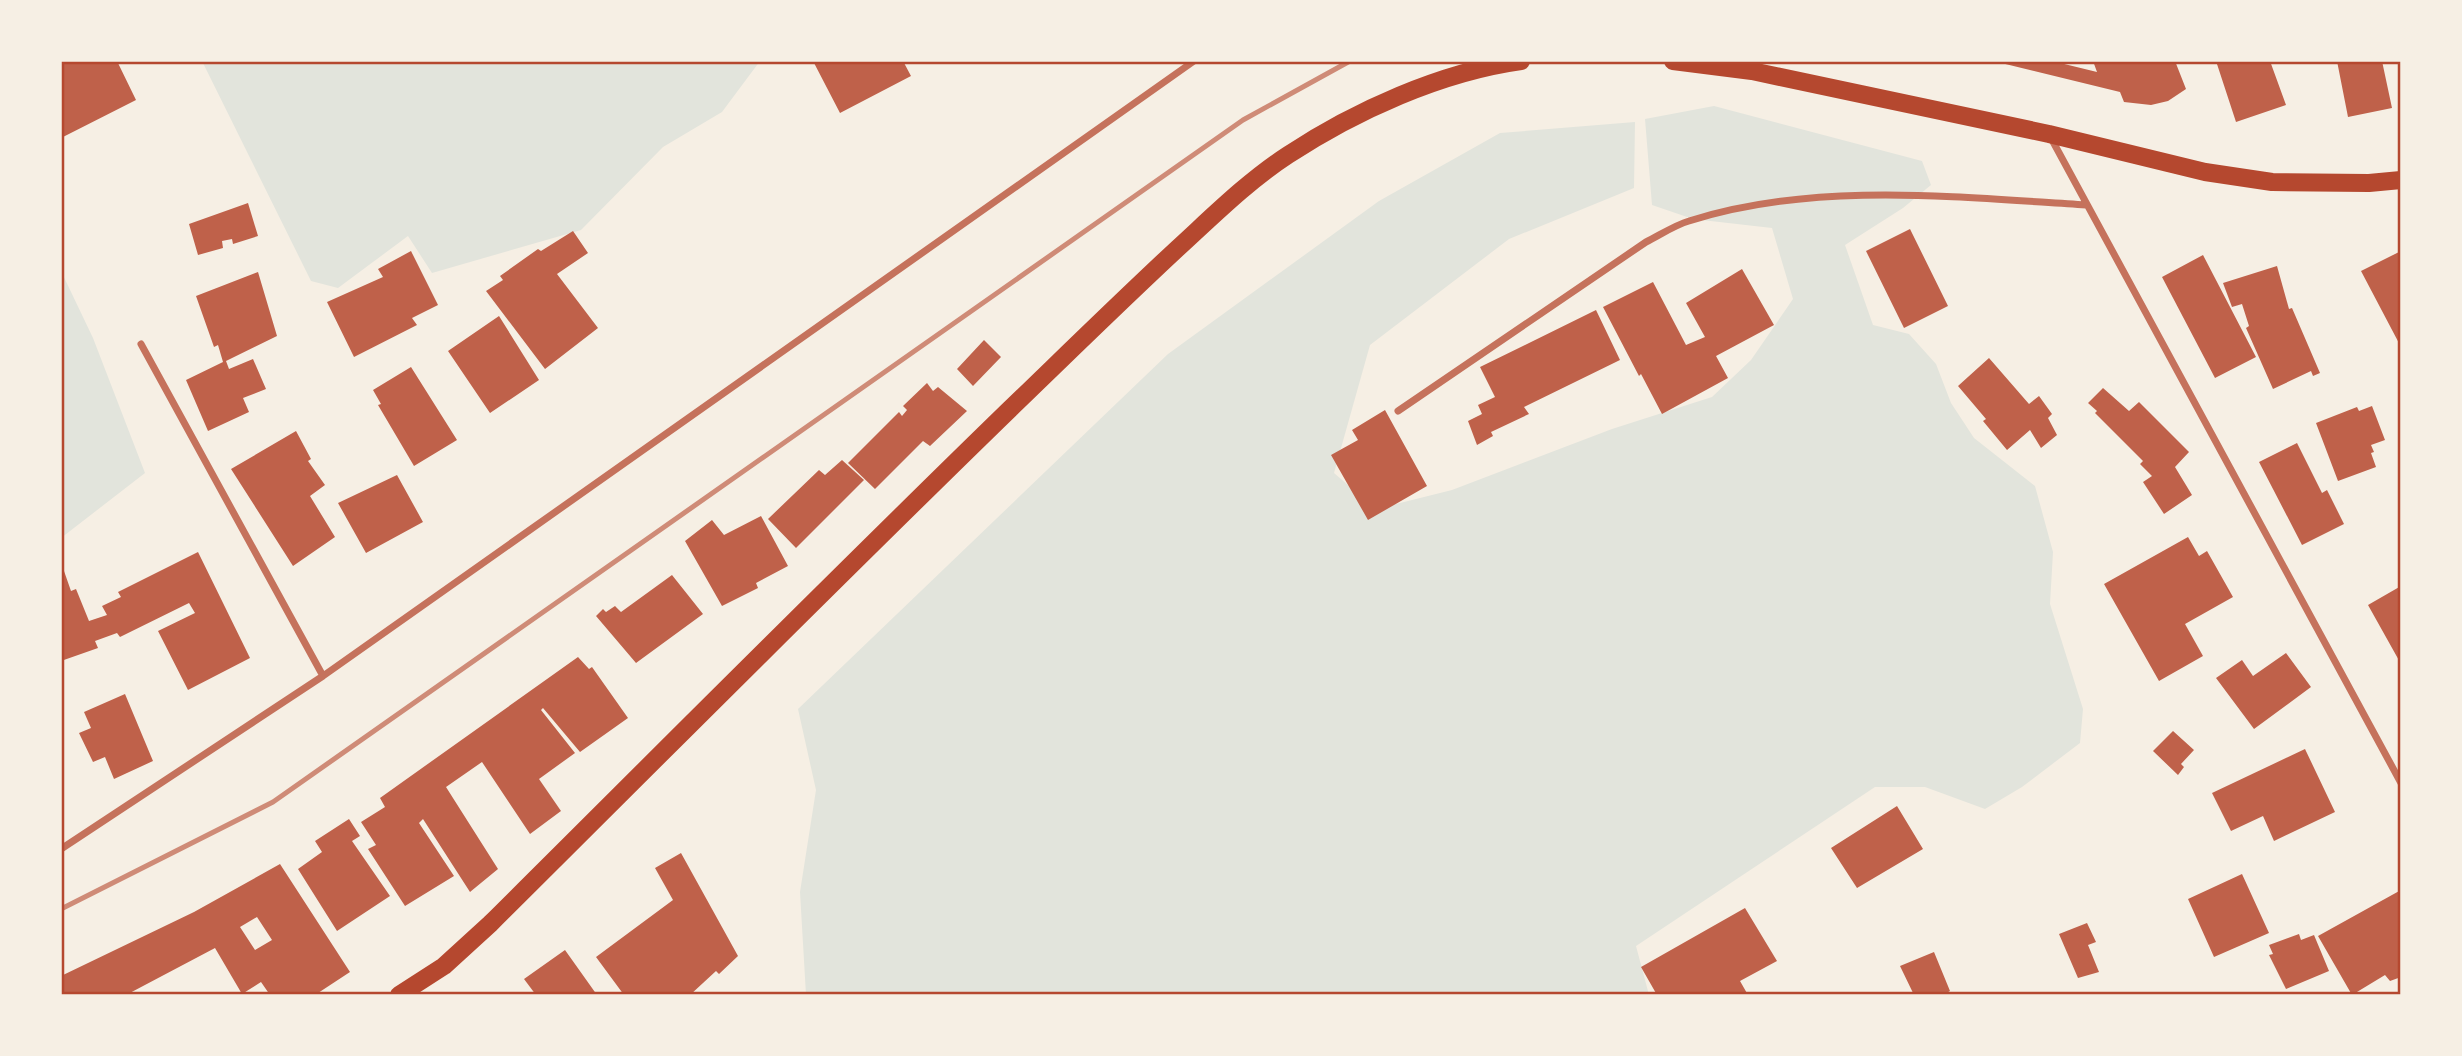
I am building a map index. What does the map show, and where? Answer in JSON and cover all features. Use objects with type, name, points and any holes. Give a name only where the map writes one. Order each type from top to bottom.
[{"type":"main road","points":[[399,995],[444,966],[490,924],[825,589],[1219,210],[1286,156],[1340,124],[1429,84],[1521,61]]},
{"type":"main road","points":[[1673,61],[1752,71],[2049,134],[2205,172],[2272,182],[2369,183],[2401,180]]},
{"type":"street","points":[[61,849],[324,676],[1194,61]]},
{"type":"street","points":[[2049,134],[2401,783]]},
{"type":"street","points":[[1398,411],[1646,242],[1686,222],[1738,208],[1801,198],[1946,196],[2086,205]]},
{"type":"street","points":[[141,344],[324,676]]},
{"type":"shaded area","points":[[202,61],[760,61],[722,112],[663,147],[581,230],[432,273],[408,236],[338,288],[311,281]]},
{"type":"shaded area","points":[[1714,106],[1922,161],[1931,185],[1903,208],[1845,245],[1873,325],[1909,334],[1936,364],[1951,403],[1974,438],[2035,486],[2053,552],[2050,604],[2083,709],[2080,743],[2022,787],[1985,809],[1925,787],[1875,787],[1636,946],[1649,995],[806,995],[800,892],[816,790],[798,709],[1168,354],[1379,201],[1500,133],[1635,122],[1634,188],[1509,239],[1370,345],[1334,473],[1376,509],[1452,490],[1612,429],[1712,397],[1751,360],[1793,299],[1772,228],[1693,219],[1652,205],[1645,119]]},
{"type":"shaded area","points":[[61,271],[93,338],[145,473],[61,538]]},
{"type":"building","points":[[61,61],[117,61],[136,100],[61,138]]},
{"type":"building","points":[[813,61],[903,61],[911,76],[840,113]]},
{"type":"building","points":[[1993,61],[2052,61],[2097,72],[2093,61],[2175,61],[2186,89],[2168,101],[2151,105],[2124,102],[2120,92]]},
{"type":"building","points":[[2216,61],[2270,61],[2286,105],[2236,122]]},
{"type":"building","points":[[2337,61],[2382,61],[2392,108],[2348,117]]},
{"type":"building","points":[[248,203],[258,236],[233,244],[232,239],[222,241],[223,248],[198,255],[189,224]]},
{"type":"building","points":[[1910,229],[1948,306],[1904,328],[1866,251]]},
{"type":"building","points":[[573,231],[588,253],[557,274],[598,328],[545,369],[486,291],[503,280],[500,276],[538,249],[541,251]]},
{"type":"building","points":[[411,251],[438,305],[412,318],[417,325],[354,357],[327,302],[383,277],[378,269]]},
{"type":"building","points":[[2401,251],[2401,347],[2361,271]]},
{"type":"building","points":[[2203,255],[2256,357],[2215,378],[2162,277]]},
{"type":"building","points":[[2277,266],[2289,309],[2292,308],[2320,373],[2313,376],[2311,371],[2273,389],[2246,328],[2249,326],[2242,304],[2232,307],[2223,283]]},
{"type":"building","points":[[1742,269],[1774,325],[1716,356],[1728,378],[1662,414],[1603,307],[1653,282],[1686,345],[1705,337],[1686,303]]},
{"type":"building","points":[[258,272],[277,336],[226,361],[229,369],[253,359],[266,389],[243,398],[249,412],[208,431],[186,380],[223,362],[218,345],[214,347],[196,296]]},
{"type":"building","points":[[1596,310],[1620,360],[1524,407],[1529,414],[1491,432],[1493,436],[1477,445],[1468,421],[1482,414],[1478,405],[1495,397],[1480,367]]},
{"type":"building","points":[[499,316],[539,380],[490,413],[448,351]]},
{"type":"building","points":[[984,340],[1001,357],[973,386],[957,369]]},
{"type":"building","points":[[1989,358],[2029,404],[2039,396],[2052,414],[2048,418],[2057,435],[2041,448],[2030,430],[2007,450],[1983,421],[1986,419],[1958,386]]},
{"type":"building","points":[[411,367],[457,440],[414,466],[378,405],[381,404],[373,390]]},
{"type":"building","points":[[927,383],[933,391],[938,387],[967,411],[930,446],[923,441],[875,489],[848,463],[899,412],[902,416],[907,410],[903,406]]},
{"type":"building","points":[[2103,388],[2129,411],[2139,402],[2189,452],[2175,467],[2192,495],[2164,514],[2143,482],[2152,476],[2140,464],[2143,461],[2088,403]]},
{"type":"building","points":[[2372,406],[2385,440],[2371,445],[2376,467],[2338,481],[2316,423],[2357,407],[2359,411]]},
{"type":"building","points":[[1385,410],[1427,486],[1368,520],[1331,455],[1358,440],[1352,430]]},
{"type":"building","points":[[296,431],[311,459],[308,461],[325,485],[310,496],[335,537],[293,566],[231,469]]},
{"type":"building","points":[[2297,443],[2322,493],[2327,490],[2344,524],[2302,545],[2259,462]]},
{"type":"building","points":[[842,460],[864,480],[796,548],[768,519],[819,470],[825,475]]},
{"type":"building","points":[[397,475],[423,522],[366,553],[338,503]]},
{"type":"building","points":[[761,516],[788,566],[756,583],[758,588],[722,606],[685,541],[712,520],[724,535]]},
{"type":"building","points":[[2188,537],[2199,556],[2207,551],[2233,597],[2185,624],[2203,656],[2159,681],[2104,584]]},
{"type":"building","points":[[198,552],[250,658],[188,690],[158,631],[195,613],[189,603],[120,637],[117,633],[95,641],[98,648],[61,661],[61,572],[64,571],[71,591],[76,589],[89,621],[107,615],[102,606],[121,597],[118,592]]},
{"type":"building","points":[[672,575],[703,614],[636,663],[596,616],[603,609],[606,612],[615,606],[621,612]]},
{"type":"building","points":[[2401,586],[2401,664],[2368,605]]},
{"type":"building","points":[[2286,653],[2311,687],[2254,729],[2216,678],[2242,660],[2253,676]]},
{"type":"building","points":[[578,657],[589,669],[592,667],[628,718],[580,752],[543,708],[541,710],[575,753],[539,779],[561,811],[530,834],[482,762],[446,787],[498,869],[470,892],[423,819],[419,823],[454,876],[405,906],[368,849],[376,845],[361,822],[385,807],[380,798]]},
{"type":"building","points":[[125,694],[153,761],[114,779],[105,757],[93,762],[79,733],[91,728],[84,712]]},
{"type":"building","points":[[2173,731],[2194,750],[2181,764],[2184,767],[2178,775],[2153,751]]},
{"type":"building","points":[[2305,749],[2335,812],[2274,841],[2263,816],[2231,831],[2212,793]]},
{"type":"building","points":[[1897,806],[1923,849],[1857,888],[1831,848]]},
{"type":"building","points":[[349,819],[360,836],[352,841],[390,896],[337,931],[298,869],[322,852],[315,841]]},
{"type":"building","points":[[681,853],[738,956],[719,974],[716,971],[690,995],[624,995],[596,957],[673,900],[655,868]]},
{"type":"building","points":[[280,864],[350,972],[315,995],[270,995],[261,982],[242,994],[215,948],[126,995],[61,995],[61,976],[194,912]],"holes":[[[257,917],[272,940],[255,950],[240,927]]]},
{"type":"building","points":[[2242,874],[2269,933],[2214,957],[2188,899]]},
{"type":"building","points":[[2401,890],[2401,977],[2390,981],[2385,975],[2352,995],[2318,936]]},
{"type":"building","points":[[1745,908],[1777,961],[1740,981],[1748,995],[1657,995],[1641,967]]},
{"type":"building","points":[[2087,923],[2096,942],[2088,945],[2099,972],[2078,978],[2059,934]]},
{"type":"building","points":[[2299,934],[2301,940],[2314,935],[2329,971],[2286,989],[2269,955],[2273,954],[2269,945]]},
{"type":"building","points":[[565,950],[597,995],[536,995],[524,979]]},
{"type":"building","points":[[1934,952],[1950,991],[1943,995],[1914,995],[1900,966]]},
{"type":"railway","points":[[61,909],[273,802],[1243,120],[1350,61]]}]
